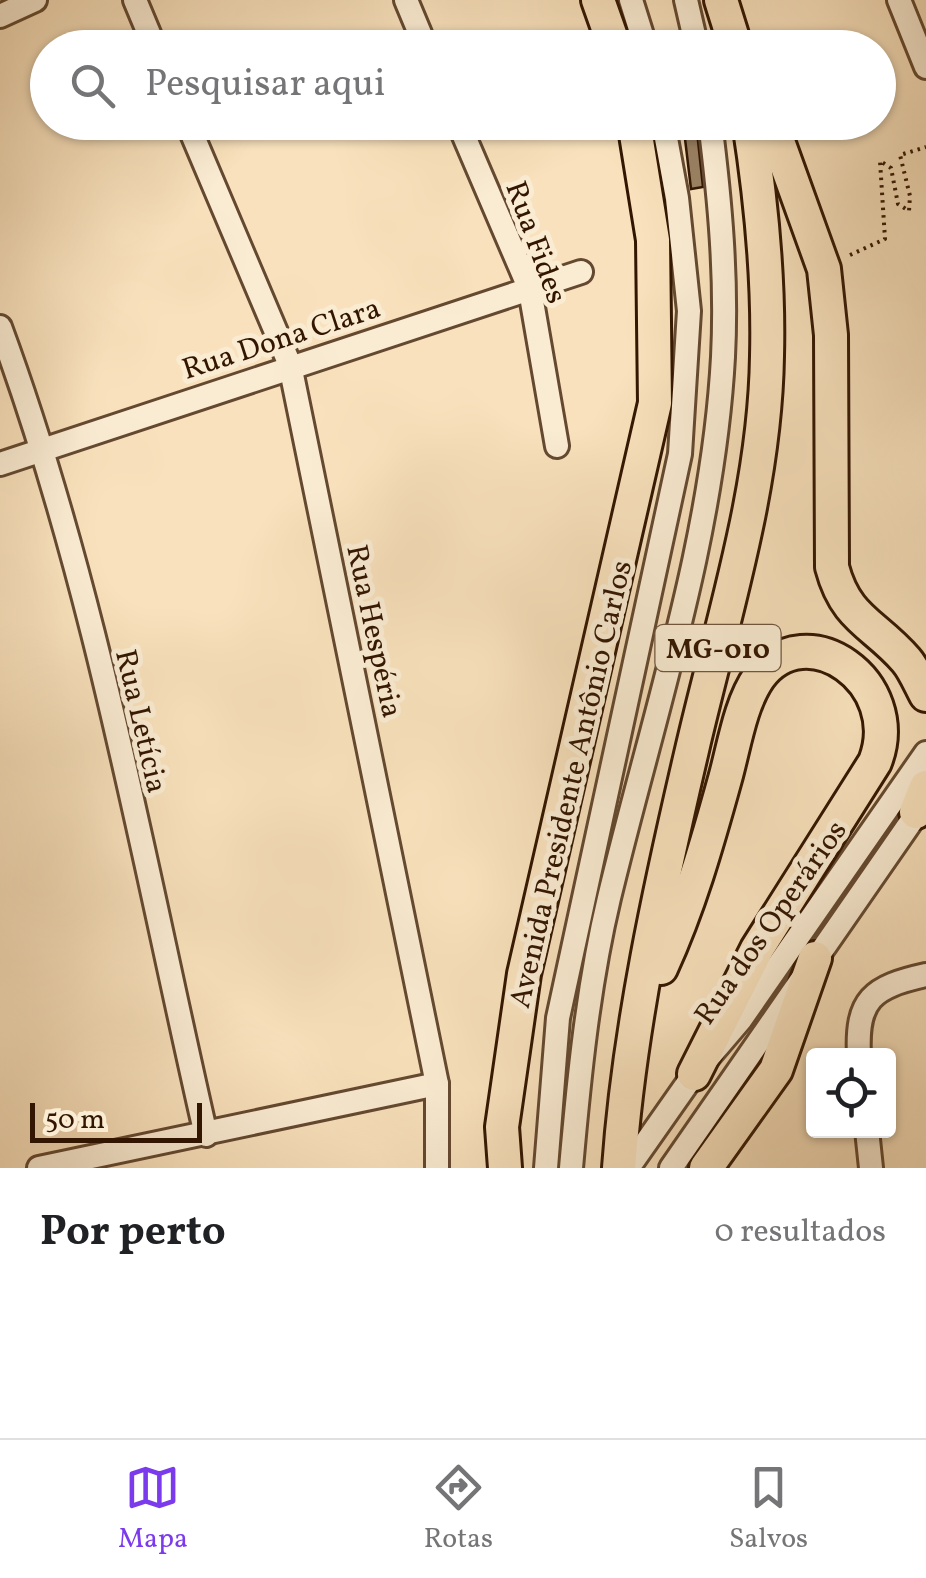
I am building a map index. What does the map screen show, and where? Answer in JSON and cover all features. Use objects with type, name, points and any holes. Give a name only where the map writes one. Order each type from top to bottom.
[{"type":"highway","points":[[598,0],[609,30]]},
{"type":"highway","points":[[721,0],[730,30]]},
{"type":"highway","name":"Avenida Presidente Antônio Carlos","points":[[505,1168],[502,1127],[524,974],[655,403],[653,240],[637,140]]},
{"type":"highway","name":"MG-010","points":[[619,1168],[625,1082],[636,1022],[692,750],[739,567],[756,461],[767,358],[763,232],[750,140]]},
{"type":"highway","points":[[777,140],[824,269],[831,335],[832,567],[838,591],[852,613],[916,665],[926,695]]},
{"type":"highway","points":[[636,1022],[688,910],[744,713],[762,673],[792,654],[822,655],[848,665],[862,675],[873,695],[884,728],[883,742],[875,762],[756,949],[694,1074]]},
{"type":"highway","points":[[706,1168],[776,1070],[815,958]]},
{"type":"highway","points":[[490,1168],[502,1127]]},
{"type":"street","points":[[0,16],[36,0]]},
{"type":"street","points":[[135,0],[148,30]]},
{"type":"street","points":[[406,0],[418,30]]},
{"type":"street","points":[[632,0],[641,30]]},
{"type":"street","points":[[686,0],[694,30]]},
{"type":"street","points":[[899,0],[926,66]]},
{"type":"street","name":"Rua Hespéria","points":[[195,140],[290,366],[437,1084],[437,1168]]},
{"type":"street","name":"Rua Fides","points":[[466,140],[530,290],[557,446]]},
{"type":"street","points":[[546,1168],[558,1018],[680,454],[689,311],[666,140]]},
{"type":"street","points":[[571,1168],[579,1074],[608,903],[698,546],[710,465],[722,360],[724,293],[721,210],[712,140]]},
{"type":"street","name":"Rua Dona Clara","points":[[0,464],[582,272]]},
{"type":"street","name":"Rua Letícia","points":[[0,327],[44,447],[206,1134]]},
{"type":"street","name":"Avenida Presidente Antônio Carlos","points":[[655,403],[680,454]]},
{"type":"street","name":"Rua dos Operários","points":[[628,1168],[694,1074],[741,1019],[926,753]]},
{"type":"street","name":"Rua dos Operários","points":[[671,1168],[923,800]]},
{"type":"street","points":[[859,1048],[857,1020],[879,989],[926,975]]},
{"type":"street","points":[[40,1168],[437,1084]]},
{"type":"street","points":[[867,1138],[870,1168]]},
{"type":"path","points":[[824,269],[886,239],[880,161],[891,168],[898,204],[909,211],[910,196],[900,155],[926,147]]},
{"type":"building","points":[[685,140],[698,140],[703,187],[691,189]]}]
